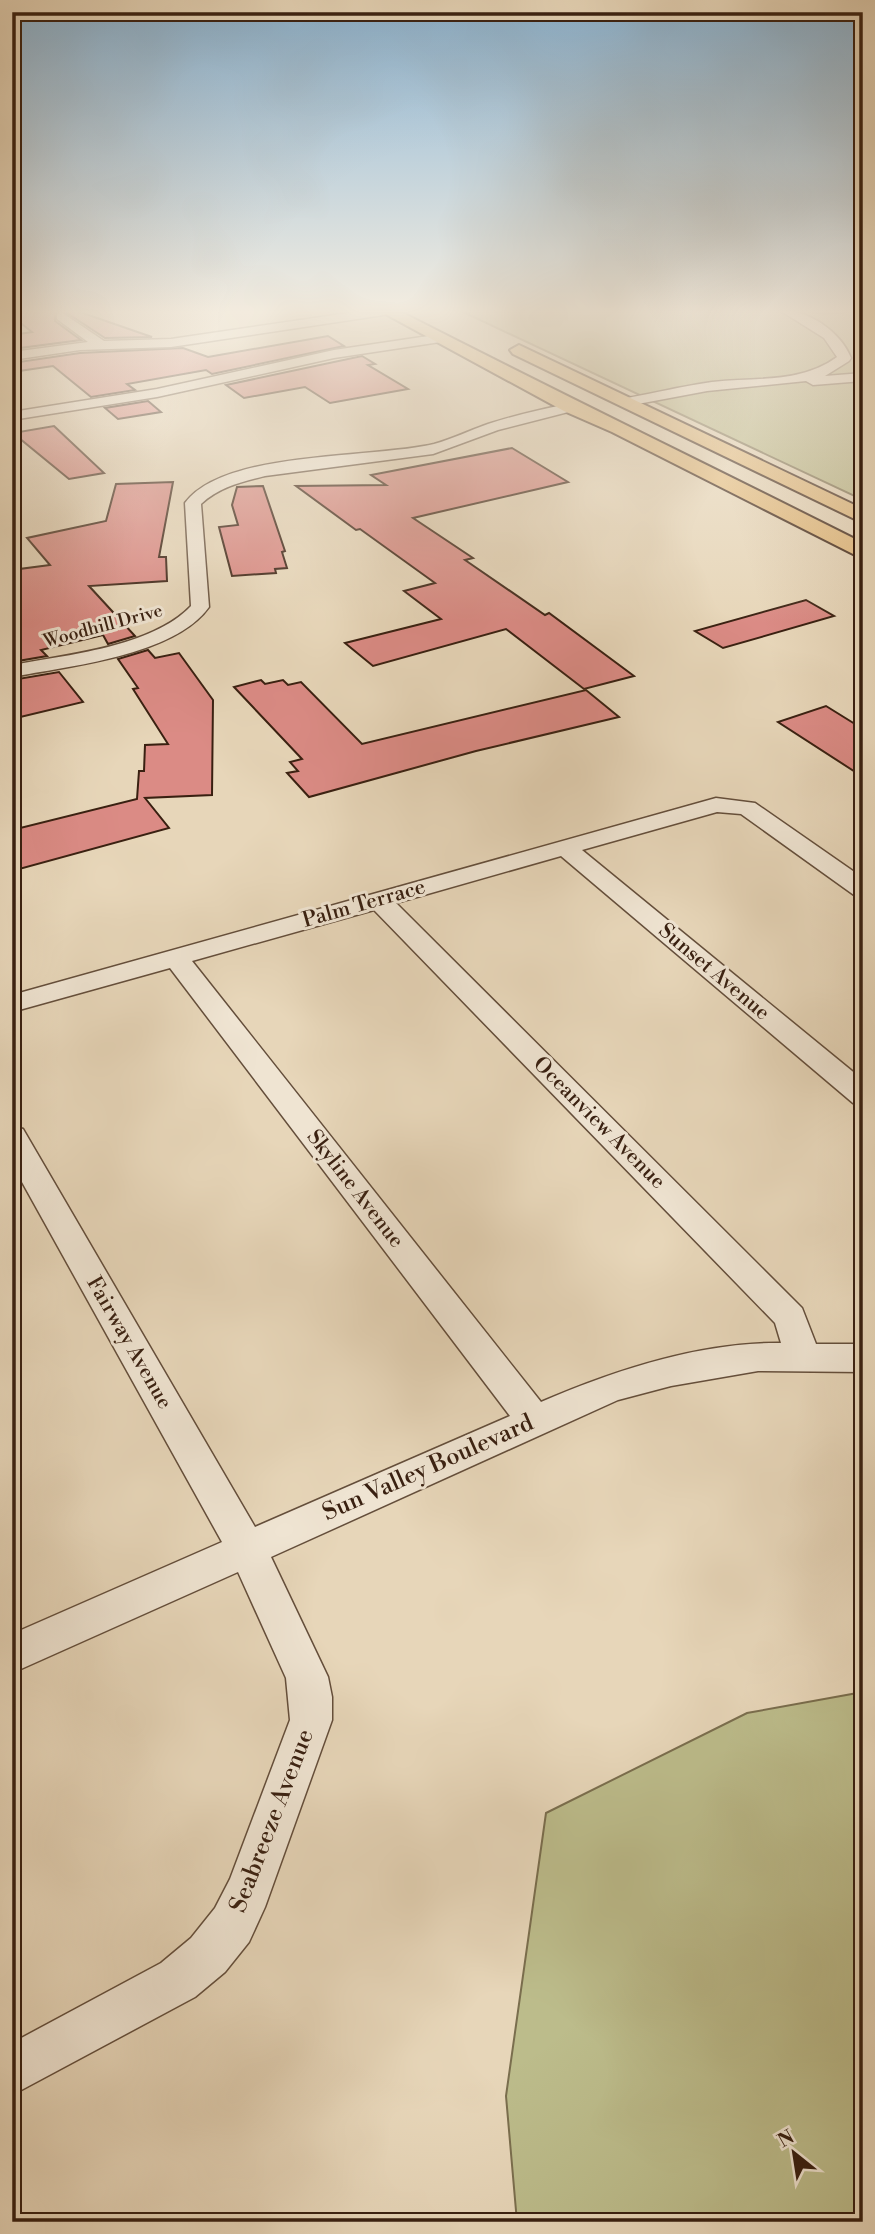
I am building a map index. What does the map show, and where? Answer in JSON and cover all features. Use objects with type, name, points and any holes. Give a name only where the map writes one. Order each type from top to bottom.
[{"type":"highway","points":[[588,415],[863,552]]},
{"type":"highway","points":[[616,415],[626,417],[680,444],[764,469]]},
{"type":"highway","points":[[654,415],[863,517]]},
{"type":"highway","points":[[802,522],[863,545]]},
{"type":"street","name":"Woodhill Drive","points":[[12,671],[148,640],[189,620],[200,607],[192,503],[196,495],[216,483],[263,470],[434,448],[498,426],[546,415]]},
{"type":"street","name":"Palm Terrace","points":[[12,1004],[716,805],[747,808],[863,890]]},
{"type":"street","name":"Sunset Avenue","points":[[565,848],[863,1096]]},
{"type":"street","name":"Oceanview Avenue","points":[[379,900],[790,1317],[803,1357]]},
{"type":"street","name":"Skyline Avenue","points":[[176,958],[534,1420]]},
{"type":"street","name":"Fairway Avenue","points":[[12,1136],[247,1549]]},
{"type":"street","name":"Sun Valley Boulevard","points":[[12,1654],[610,1388],[671,1372],[758,1357],[863,1358]]},
{"type":"street","name":"Seabreeze Avenue","points":[[12,2070],[177,1980],[208,1955],[232,1925],[249,1891],[311,1720],[311,1697],[307,1677],[247,1549]]},
{"type":"green space","points":[[683,415],[863,415],[863,500]]},
{"type":"green space","points":[[863,1692],[863,2222],[517,2222],[506,2096],[546,1813],[747,1713]]},
{"type":"building","points":[[114,415],[141,415],[118,419]]},
{"type":"building","points":[[54,426],[104,473],[69,479],[13,433]]},
{"type":"building","points":[[512,448],[568,482],[413,518],[473,558],[465,560],[545,615],[549,613],[634,676],[584,689],[506,629],[373,666],[345,643],[441,619],[404,591],[435,583],[296,486],[386,485],[371,475]]},
{"type":"building","points":[[173,482],[159,557],[166,557],[167,581],[89,586],[135,636],[108,644],[103,635],[41,650],[47,656],[12,662],[12,570],[50,565],[27,538],[106,521],[116,484]]},
{"type":"building","points":[[263,486],[285,551],[282,552],[287,568],[275,569],[276,573],[232,576],[219,527],[238,525],[232,505],[237,487]]},
{"type":"building","points":[[806,600],[834,616],[723,648],[695,631]]},
{"type":"building","points":[[148,650],[155,658],[179,653],[213,700],[212,795],[145,798],[169,828],[12,871],[12,830],[137,799],[139,771],[144,771],[145,745],[168,744],[133,689],[138,688],[118,659]]},
{"type":"building","points":[[59,672],[83,702],[12,719],[12,680]]},
{"type":"building","points":[[261,680],[265,684],[283,680],[288,685],[301,682],[362,744],[586,690],[619,717],[476,751],[309,797],[287,773],[298,771],[290,762],[302,759],[234,687]]},
{"type":"building","points":[[826,706],[863,729],[863,777],[778,722]]}]
